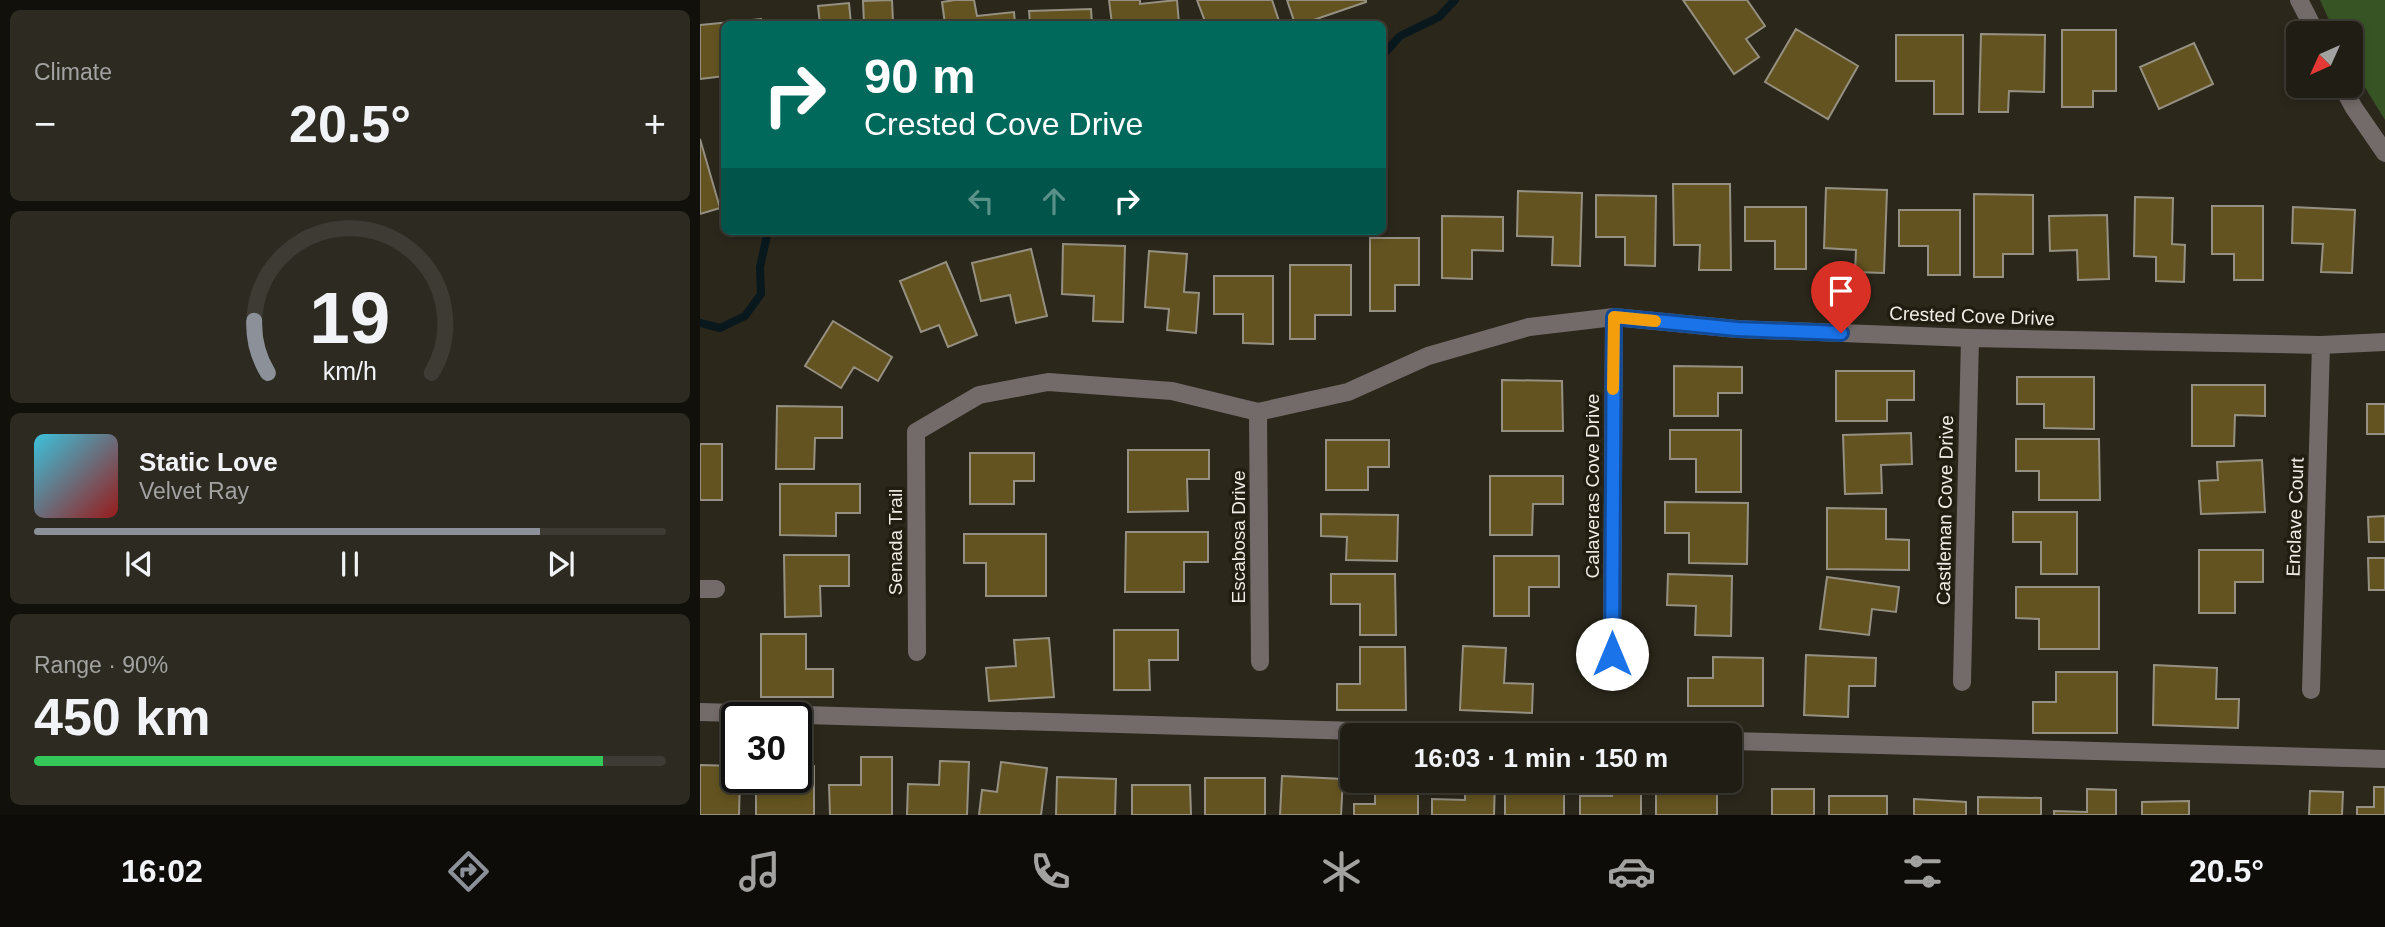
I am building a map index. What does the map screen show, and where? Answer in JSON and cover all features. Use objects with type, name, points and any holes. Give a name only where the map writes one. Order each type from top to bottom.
[{"type":"street","points":[[2298,0],[2309,21]]},
{"type":"street","points":[[2349,98],[2385,153]]},
{"type":"street","name":"Crested Cove Drive","points":[[916,432],[979,395],[1048,382],[1172,391],[1258,412],[1348,392],[1428,356],[1529,327],[1614,317],[1737,329],[1970,338],[2320,345],[2385,342]]},
{"type":"street","name":"Calaveras Cove Drive","points":[[1612,654],[1614,317]]},
{"type":"street","name":"Castleman Cove Drive","points":[[1962,682],[1970,338]]},
{"type":"street","name":"Enclave Court","points":[[2311,691],[2320,345]]},
{"type":"street","name":"Escabosa Drive","points":[[1258,412],[1259,662]]},
{"type":"street","name":"Senada Trail","points":[[916,432],[917,652]]},
{"type":"street","points":[[700,712],[1340,730]]},
{"type":"street","points":[[1742,741],[2385,759]]},
{"type":"green space","points":[[2320,0],[2385,0],[2385,120],[2363,84],[2363,21],[2330,21]]},
{"type":"building","points":[[892,0],[893,21],[864,21],[863,1]]},
{"type":"building","points":[[974,0],[977,16],[1014,12],[1015,21],[945,21],[942,2]]},
{"type":"building","points":[[1109,0],[1140,0],[1140,4],[1177,0],[1179,21],[1112,21]]},
{"type":"building","points":[[1197,0],[1272,0],[1279,21],[1205,21]]},
{"type":"building","points":[[1287,0],[1366,0],[1311,21],[1294,21]]},
{"type":"building","points":[[1683,0],[1747,0],[1765,26],[1746,39],[1759,57],[1734,74]]},
{"type":"building","points":[[849,3],[851,21],[820,21],[818,6]]},
{"type":"building","points":[[1091,9],[1092,21],[1030,21],[1029,11]]},
{"type":"building","points":[[721,23],[721,76],[700,79],[700,25]]},
{"type":"building","points":[[1796,29],[1858,66],[1828,119],[1765,82]]},
{"type":"building","points":[[2062,30],[2116,30],[2116,91],[2093,91],[2093,107],[2062,107]]},
{"type":"building","points":[[1981,34],[2045,35],[2044,92],[2009,91],[2008,112],[1979,112]]},
{"type":"building","points":[[1896,35],[1963,35],[1963,114],[1934,114],[1934,81],[1896,81]]},
{"type":"building","points":[[2194,43],[2213,84],[2159,109],[2140,67]]},
{"type":"building","points":[[700,139],[720,208],[700,214]]},
{"type":"building","points":[[1673,184],[1730,184],[1731,270],[1699,270],[1700,245],[1674,245]]},
{"type":"building","points":[[1826,188],[1887,190],[1884,273],[1855,272],[1856,250],[1824,248]]},
{"type":"building","points":[[1518,191],[1582,193],[1580,266],[1552,265],[1553,237],[1517,236]]},
{"type":"building","points":[[1974,194],[2033,195],[2033,254],[2003,254],[2003,277],[1974,277]]},
{"type":"building","points":[[1596,195],[1656,196],[1655,266],[1625,265],[1625,237],[1596,237]]},
{"type":"building","points":[[2135,197],[2173,198],[2172,244],[2185,245],[2184,282],[2156,281],[2156,257],[2134,256]]},
{"type":"building","points":[[2212,206],[2263,206],[2263,280],[2234,280],[2234,254],[2212,254]]},
{"type":"building","points":[[1745,207],[1806,207],[1806,269],[1775,269],[1775,241],[1745,241]]},
{"type":"building","points":[[2293,207],[2355,210],[2352,273],[2321,272],[2323,244],[2292,243]]},
{"type":"building","points":[[1899,210],[1960,210],[1960,275],[1928,275],[1928,246],[1899,246]]},
{"type":"building","points":[[2107,215],[2109,279],[2078,280],[2077,250],[2050,251],[2049,216]]},
{"type":"building","points":[[1442,216],[1503,217],[1503,251],[1472,250],[1472,279],[1442,278]]},
{"type":"building","points":[[1370,238],[1419,238],[1419,285],[1395,285],[1395,311],[1370,311]]},
{"type":"building","points":[[1063,244],[1125,246],[1123,322],[1093,321],[1094,296],[1062,294]]},
{"type":"building","points":[[1031,249],[1047,316],[1016,323],[1010,295],[981,301],[972,263]]},
{"type":"building","points":[[1149,251],[1187,254],[1184,292],[1199,293],[1196,333],[1167,330],[1169,309],[1145,307]]},
{"type":"building","points":[[946,262],[977,335],[948,347],[939,325],[921,332],[900,281]]},
{"type":"building","points":[[1290,265],[1351,265],[1351,315],[1315,315],[1315,339],[1290,339]]},
{"type":"building","points":[[1214,276],[1273,276],[1273,344],[1243,343],[1243,314],[1214,314]]},
{"type":"building","points":[[833,321],[892,357],[878,381],[854,367],[841,388],[805,366]]},
{"type":"building","points":[[1674,366],[1742,367],[1742,393],[1718,393],[1718,416],[1674,416]]},
{"type":"building","points":[[1836,371],[1914,371],[1914,400],[1887,400],[1887,421],[1836,421]]},
{"type":"building","points":[[2017,377],[2094,377],[2094,429],[2044,428],[2044,404],[2017,404]]},
{"type":"building","points":[[1502,380],[1562,381],[1563,431],[1502,431]]},
{"type":"building","points":[[2192,385],[2265,385],[2265,416],[2235,415],[2234,446],[2192,446]]},
{"type":"building","points":[[2367,404],[2385,404],[2385,434],[2367,434]]},
{"type":"building","points":[[777,406],[842,407],[842,438],[815,438],[814,469],[776,469]]},
{"type":"building","points":[[1670,430],[1741,430],[1741,492],[1696,492],[1696,459],[1670,459]]},
{"type":"building","points":[[1911,433],[1912,464],[1881,465],[1882,493],[1845,494],[1843,435]]},
{"type":"building","points":[[2016,439],[2099,439],[2100,500],[2039,500],[2039,471],[2016,471]]},
{"type":"building","points":[[1326,440],[1389,440],[1389,467],[1368,467],[1368,490],[1326,490]]},
{"type":"building","points":[[700,444],[722,444],[722,500],[700,500]]},
{"type":"building","points":[[1128,450],[1209,450],[1209,479],[1187,479],[1188,511],[1128,512]]},
{"type":"building","points":[[970,453],[1034,453],[1034,481],[1014,481],[1014,504],[970,504]]},
{"type":"building","points":[[2262,460],[2265,512],[2201,514],[2199,481],[2218,480],[2217,462]]},
{"type":"building","points":[[1490,476],[1563,476],[1563,504],[1533,504],[1532,535],[1490,535]]},
{"type":"building","points":[[780,484],[860,484],[860,513],[836,513],[836,536],[780,535]]},
{"type":"building","points":[[1665,502],[1748,503],[1747,564],[1689,563],[1689,533],[1665,533]]},
{"type":"building","points":[[1827,508],[1886,509],[1886,539],[1909,540],[1909,570],[1827,569]]},
{"type":"building","points":[[2013,512],[2077,512],[2077,574],[2041,574],[2041,542],[2013,542]]},
{"type":"building","points":[[1321,514],[1398,515],[1397,561],[1346,560],[1347,537],[1321,536]]},
{"type":"building","points":[[2385,516],[2385,542],[2369,542],[2368,517]]},
{"type":"building","points":[[1126,532],[1208,532],[1208,562],[1184,562],[1184,592],[1125,592]]},
{"type":"building","points":[[964,534],[1046,534],[1046,596],[986,596],[986,563],[964,563]]},
{"type":"building","points":[[2199,550],[2263,550],[2263,582],[2235,582],[2235,613],[2199,613]]},
{"type":"building","points":[[784,555],[849,555],[849,586],[820,586],[821,616],[785,617]]},
{"type":"building","points":[[1494,556],[1559,556],[1559,587],[1529,587],[1529,616],[1494,616]]},
{"type":"building","points":[[2368,558],[2385,558],[2385,590],[2369,590]]},
{"type":"building","points":[[1331,574],[1395,574],[1396,635],[1360,635],[1360,604],[1331,604]]},
{"type":"building","points":[[1668,574],[1732,576],[1731,636],[1695,635],[1696,606],[1667,605]]},
{"type":"building","points":[[1827,577],[1899,587],[1896,612],[1872,609],[1869,635],[1820,629]]},
{"type":"building","points":[[2016,587],[2099,587],[2099,649],[2039,649],[2039,619],[2016,618]]},
{"type":"building","points":[[1114,630],[1178,630],[1178,660],[1149,660],[1150,690],[1114,690]]},
{"type":"building","points":[[761,634],[806,634],[806,669],[833,669],[833,697],[761,697]]},
{"type":"building","points":[[1049,638],[1054,697],[989,701],[986,668],[1016,666],[1014,640]]},
{"type":"building","points":[[1463,646],[1506,648],[1504,683],[1533,684],[1532,713],[1460,710]]},
{"type":"building","points":[[1360,647],[1405,647],[1406,710],[1337,710],[1337,684],[1360,684]]},
{"type":"building","points":[[1806,655],[1876,658],[1875,686],[1849,686],[1848,717],[1804,715]]},
{"type":"building","points":[[1713,657],[1763,658],[1763,706],[1688,706],[1688,678],[1713,678]]},
{"type":"building","points":[[2154,665],[2217,668],[2216,699],[2239,699],[2238,728],[2153,725]]},
{"type":"building","points":[[2056,672],[2117,672],[2117,733],[2033,733],[2033,702],[2056,702]]},
{"type":"building","points":[[861,757],[892,757],[892,815],[830,815],[829,785],[861,785]]},
{"type":"building","points":[[940,761],[969,762],[967,815],[907,815],[908,784],[939,785]]},
{"type":"building","points":[[1001,762],[1047,768],[1041,815],[979,815],[982,790],[997,792]]},
{"type":"building","points":[[700,765],[721,766],[721,793],[740,793],[739,815],[700,815]]},
{"type":"building","points":[[814,766],[814,815],[756,815],[756,793],[812,793]]},
{"type":"building","points":[[1282,776],[1340,779],[1341,815],[1280,815]]},
{"type":"building","points":[[1057,777],[1116,779],[1115,815],[1056,815]]},
{"type":"building","points":[[1205,778],[1265,778],[1265,815],[1205,815]]},
{"type":"building","points":[[1132,785],[1190,785],[1191,815],[1132,815]]},
{"type":"building","points":[[2374,787],[2385,787],[2385,815],[2357,815],[2357,807],[2374,807]]},
{"type":"building","points":[[1772,789],[1814,789],[1814,815],[1772,815]]},
{"type":"building","points":[[2087,789],[2116,790],[2116,815],[2054,815],[2054,811],[2087,812]]},
{"type":"building","points":[[2310,791],[2343,792],[2342,815],[2309,815]]},
{"type":"building","points":[[1375,793],[1418,793],[1418,815],[1354,815],[1354,804],[1375,804]]},
{"type":"building","points":[[1465,793],[1495,793],[1494,815],[1432,815],[1432,799],[1465,800]]},
{"type":"building","points":[[1505,793],[1564,793],[1564,815],[1505,815]]},
{"type":"building","points":[[1612,793],[1641,793],[1641,815],[1580,815],[1580,796],[1612,796]]},
{"type":"building","points":[[1656,793],[1717,793],[1717,815],[1656,815]]},
{"type":"building","points":[[1829,796],[1887,796],[1887,815],[1829,815]]},
{"type":"building","points":[[1978,797],[2041,798],[2041,815],[1978,815]]},
{"type":"building","points":[[1914,799],[1966,802],[1966,815],[1914,815]]},
{"type":"building","points":[[2189,801],[2189,815],[2142,815],[2142,802]]},
{"type":"waterway","points":[[1386,52],[1400,36],[1439,17],[1455,0]]},
{"type":"waterway","points":[[700,323],[720,328],[745,316],[761,294],[760,267],[767,235]]},
{"type":"slow traffic","points":[[1613,389],[1614,317],[1655,321]]},
{"type":"route","points":[[1612,654],[1614,317],[1737,329],[1841,333]]}]
